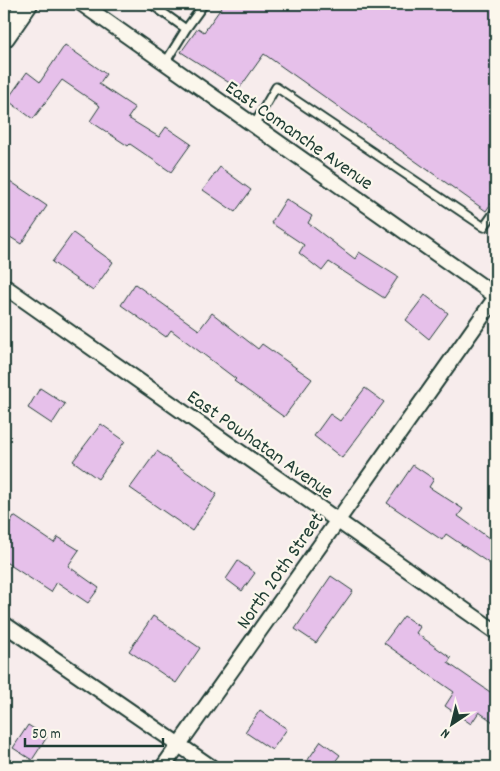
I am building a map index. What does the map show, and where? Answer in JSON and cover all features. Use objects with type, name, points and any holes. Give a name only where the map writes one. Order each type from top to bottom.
[{"type":"street","points":[[4,37],[27,4]]},
{"type":"street","name":"East Comanche Avenue","points":[[82,4],[496,296]]},
{"type":"street","name":"East Powhatan Avenue","points":[[4,286],[496,632]]},
{"type":"street","name":"North 20th Street","points":[[163,767],[496,296]]},
{"type":"street","points":[[4,624],[211,767]]},
{"type":"lane","points":[[151,4],[186,29]]},
{"type":"lane","points":[[165,63],[204,4]]},
{"type":"lane","points":[[254,125],[276,86],[484,227],[496,210]]},
{"type":"building","points":[[224,4],[496,4],[496,196],[486,211],[264,54],[239,89],[181,52],[198,28],[204,32]]},
{"type":"building","points":[[65,45],[106,74],[99,84],[135,108],[128,118],[159,137],[166,127],[191,144],[171,172],[130,144],[128,146],[90,121],[100,106],[62,80],[33,119],[7,100],[27,72],[40,82]]},
{"type":"building","points":[[220,167],[251,190],[235,212],[203,190]]},
{"type":"building","points":[[4,177],[47,206],[21,244],[4,233]]},
{"type":"building","points":[[286,199],[312,216],[308,223],[355,259],[359,252],[398,277],[384,298],[329,262],[322,271],[299,253],[304,245],[271,223]]},
{"type":"building","points":[[73,233],[113,262],[93,291],[52,262]]},
{"type":"building","points":[[135,284],[199,330],[212,313],[258,349],[262,344],[312,379],[284,417],[234,381],[236,379],[171,330],[166,337],[121,305]]},
{"type":"building","points":[[425,295],[448,313],[429,339],[406,320]]},
{"type":"building","points":[[40,388],[65,404],[52,424],[28,408]]},
{"type":"building","points":[[365,388],[384,402],[342,458],[314,436],[330,414],[340,421]]},
{"type":"building","points":[[101,424],[125,441],[98,479],[73,461]]},
{"type":"building","points":[[157,451],[217,494],[192,531],[130,488]]},
{"type":"building","points":[[413,465],[434,479],[429,487],[463,509],[458,516],[496,543],[496,568],[446,534],[442,540],[387,503]]},
{"type":"building","points":[[14,516],[54,543],[58,537],[79,550],[68,566],[99,588],[88,603],[57,582],[51,592],[4,561],[4,532]]},
{"type":"building","points":[[238,561],[255,573],[242,591],[226,579]]},
{"type":"building","points":[[331,576],[353,591],[316,643],[295,629]]},
{"type":"building","points":[[153,616],[200,648],[176,683],[129,651]]},
{"type":"building","points":[[404,616],[420,627],[416,633],[451,658],[448,663],[496,696],[496,724],[479,712],[471,724],[445,706],[454,692],[384,643]]},
{"type":"building","points":[[260,710],[287,729],[272,750],[245,732]]},
{"type":"building","points":[[28,725],[47,737],[32,760],[13,748]]},
{"type":"building","points":[[321,741],[340,755],[331,767],[303,767]]}]
